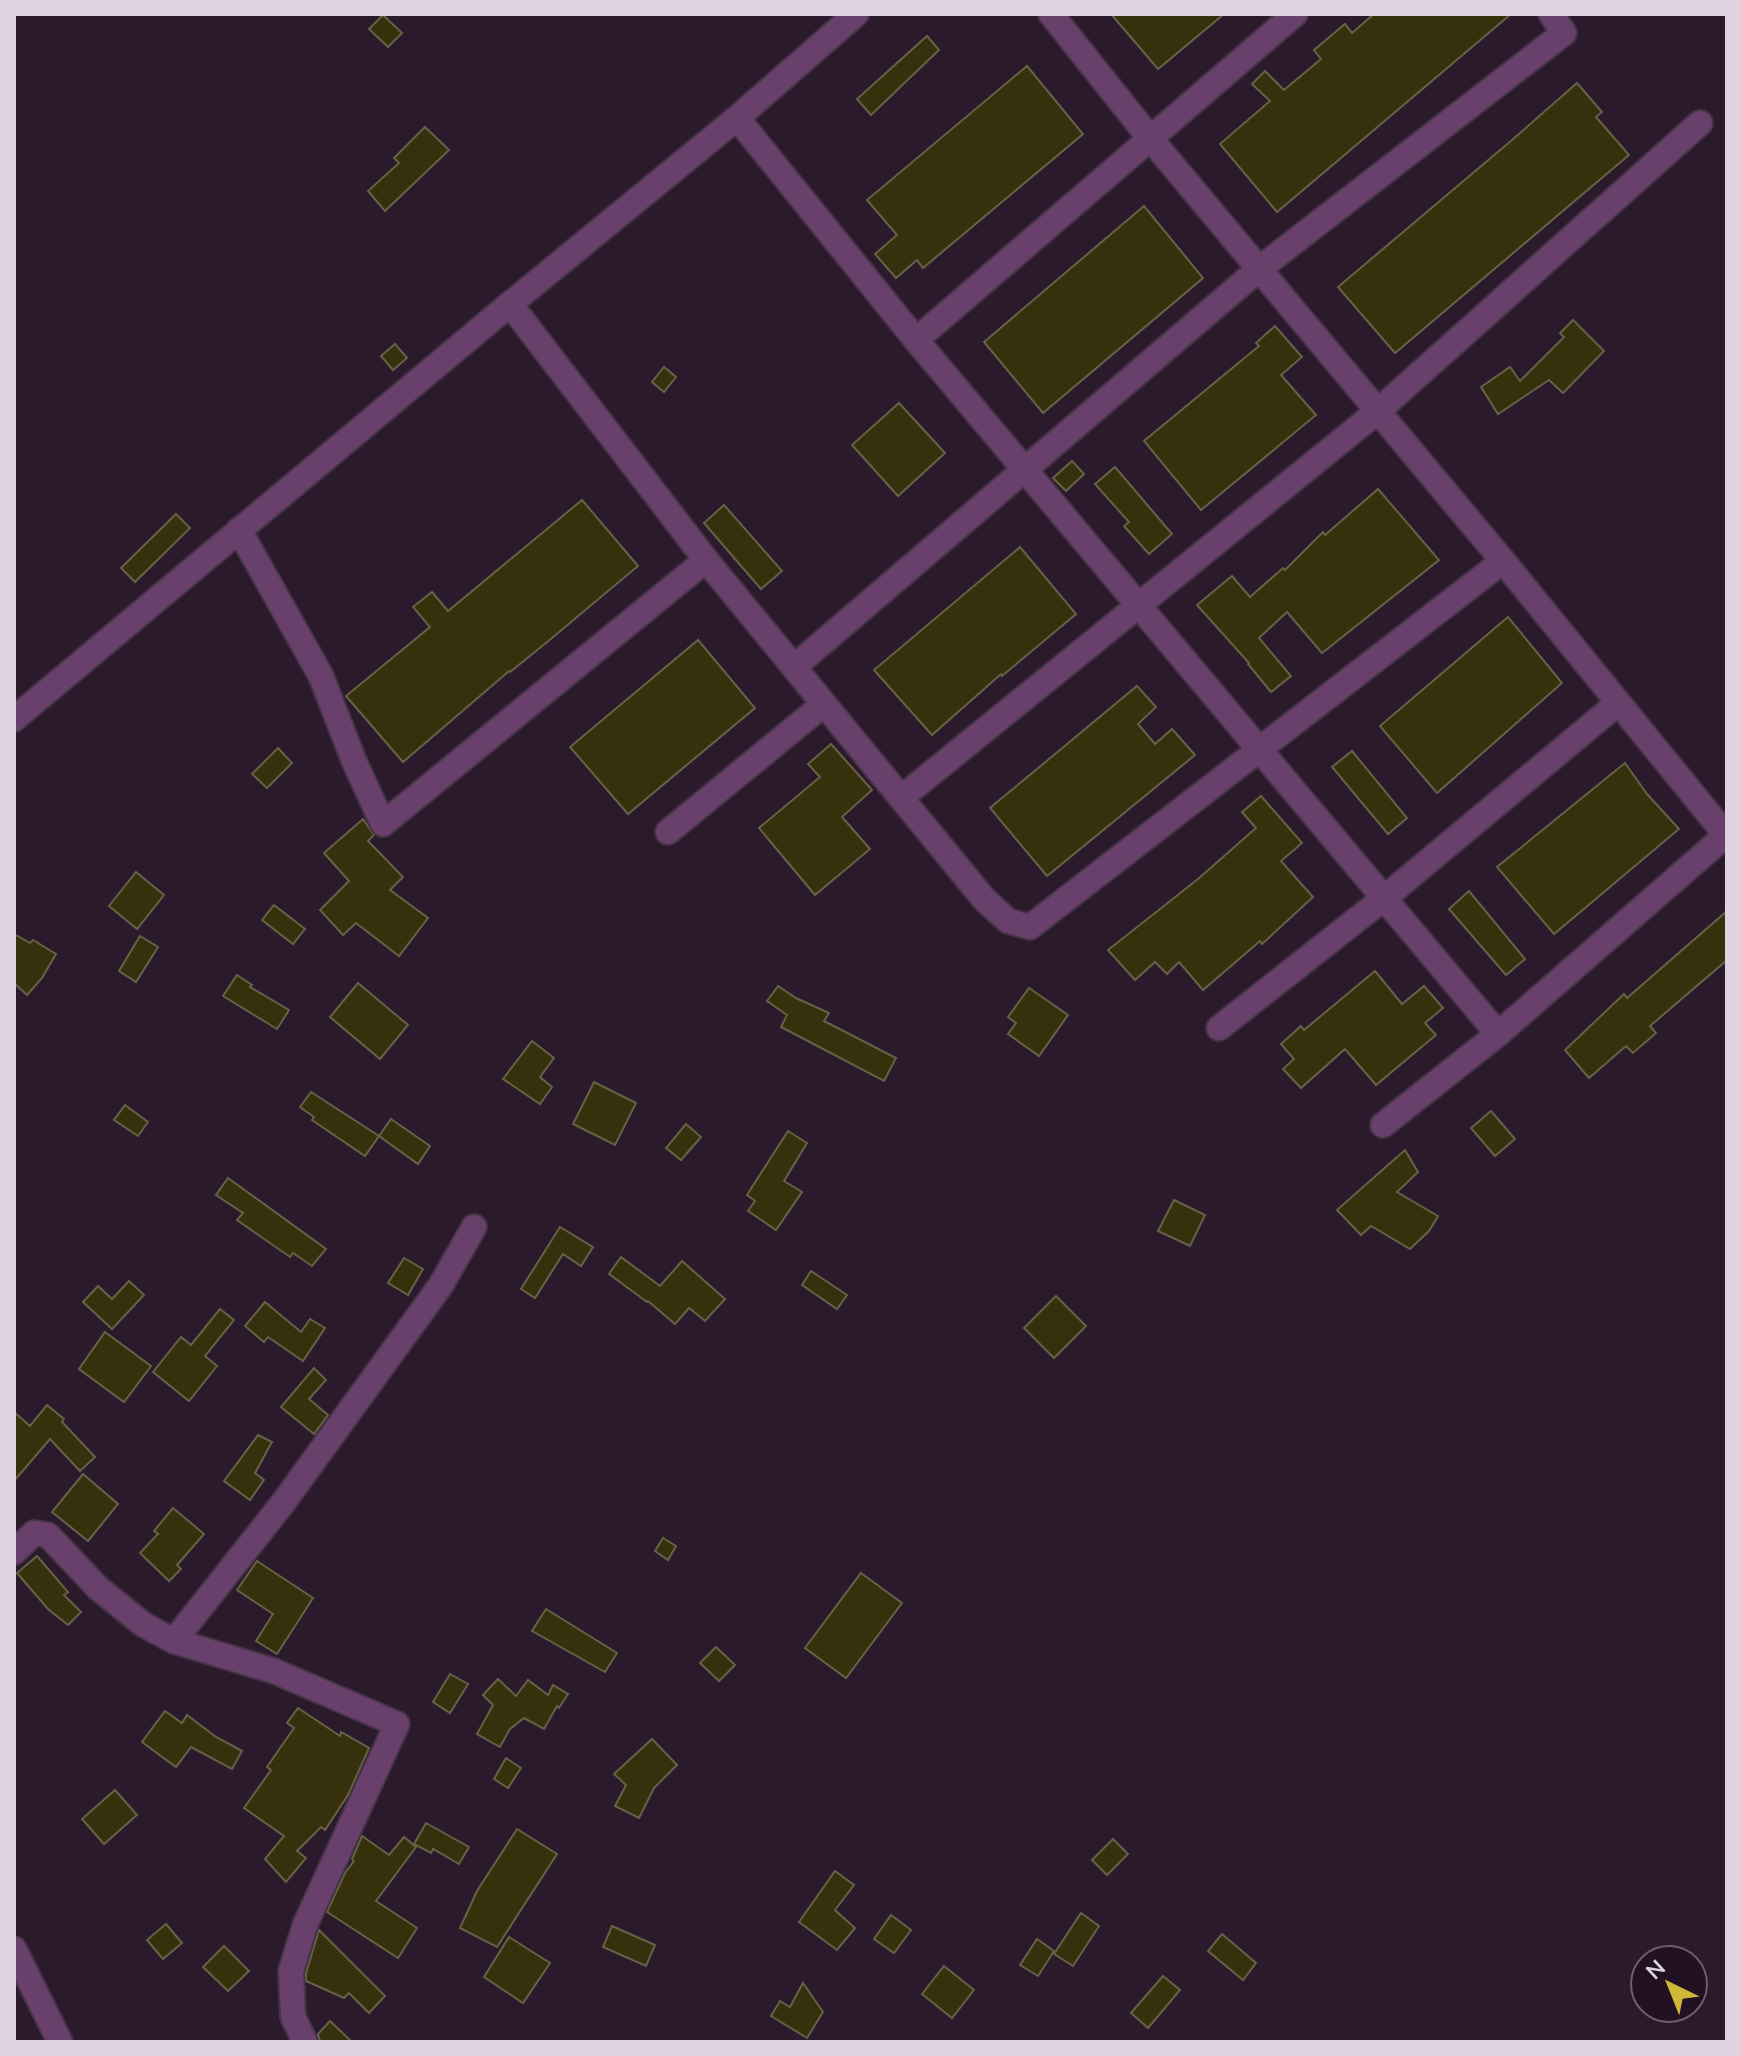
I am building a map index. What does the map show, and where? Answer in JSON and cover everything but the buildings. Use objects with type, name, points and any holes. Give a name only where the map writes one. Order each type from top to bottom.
[{"type":"street","points":[[14,719],[737,118],[856,14]]},
{"type":"street","points":[[1051,14],[1149,137],[1503,561],[1726,835],[1498,1034],[1383,1125]]},
{"type":"street","points":[[916,340],[1295,14]]},
{"type":"street","points":[[794,667],[1259,269],[1564,33],[1551,14]]},
{"type":"street","points":[[737,118],[916,340],[1498,1034]]},
{"type":"street","points":[[901,798],[1378,411],[1700,123]]},
{"type":"street","points":[[510,304],[706,560],[984,899],[1008,921],[1030,927],[1503,561]]},
{"type":"street","points":[[239,530],[321,676],[354,761],[383,824],[706,560]]},
{"type":"street","points":[[1219,1028],[1383,899],[1618,703]]},
{"type":"street","points":[[668,832],[824,704]]},
{"type":"street","points":[[174,1641],[283,1503],[441,1285],[474,1227]]},
{"type":"street","points":[[14,1552],[34,1533],[48,1535],[98,1588],[144,1625],[174,1641],[274,1671],[397,1724],[305,1925],[291,1971],[293,2017],[305,2042]]},
{"type":"street","points":[[14,1949],[60,2042]]}]
